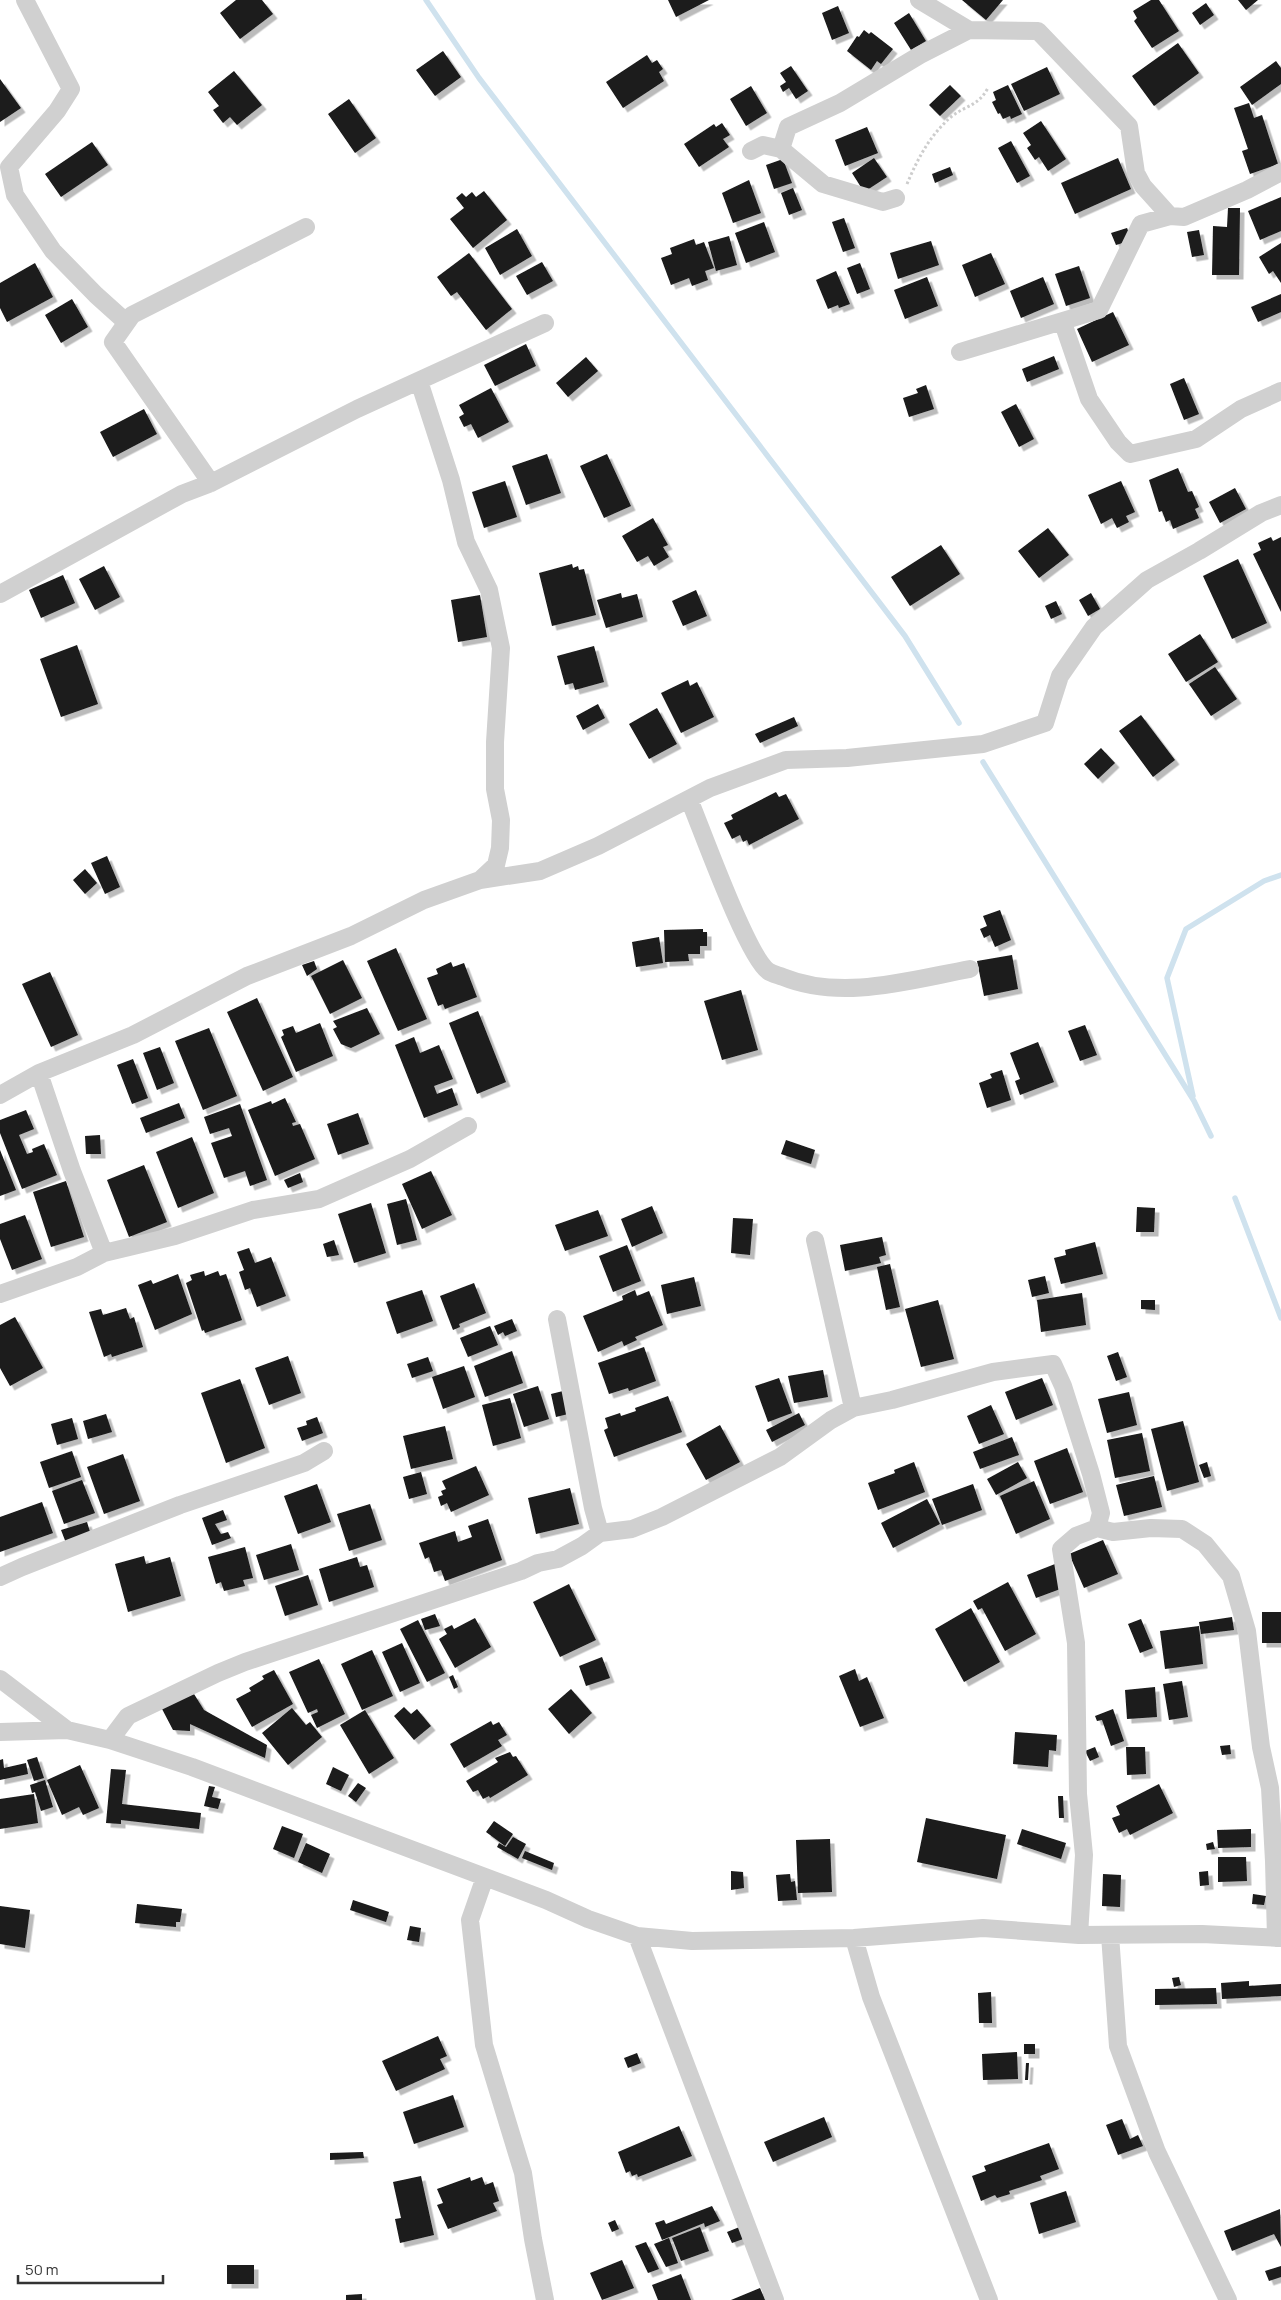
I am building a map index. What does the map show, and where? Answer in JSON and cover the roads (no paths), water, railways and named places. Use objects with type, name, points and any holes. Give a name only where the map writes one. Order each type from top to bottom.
[{"type":"street","points":[[25,0],[72,89],[57,111],[9,167],[15,195],[53,251],[96,295],[126,322]]},
{"type":"street","points":[[919,0],[970,30]]},
{"type":"street","points":[[781,149],[788,126],[840,103],[920,55],[970,30],[1038,31],[1129,126],[1136,173],[1143,186],[1170,216]]},
{"type":"street","points":[[751,152],[763,145],[781,149],[823,184],[883,202],[896,198]]},
{"type":"street","points":[[960,352],[1100,310],[1140,224],[1170,216],[1184,216],[1247,190],[1281,172]]},
{"type":"street","points":[[212,483],[113,342],[132,314],[306,227]]},
{"type":"street","points":[[1063,322],[1089,398],[1118,442],[1130,454],[1196,439],[1241,409],[1281,392]]},
{"type":"street","points":[[0,594],[182,494],[212,483],[358,409],[545,323]]},
{"type":"street","points":[[419,381],[451,480],[466,542],[489,590],[502,648],[495,742],[495,789],[501,820],[500,848],[496,865],[480,880]]},
{"type":"street","points":[[0,1095],[39,1073],[132,1036],[247,976],[351,936],[424,900],[480,880],[540,871],[598,846],[710,788],[786,760],[847,758],[983,744],[1045,723],[1060,676],[1094,627],[1147,580],[1261,513],[1281,505]]},
{"type":"street","points":[[689,798],[752,949],[768,971],[801,985],[840,989],[889,984],[970,969]]},
{"type":"street","points":[[39,1073],[72,1171],[104,1254]]},
{"type":"street","points":[[0,1294],[77,1267],[104,1254],[175,1236],[253,1210],[318,1199],[410,1159],[468,1126]]},
{"type":"street","points":[[814,1240],[853,1408]]},
{"type":"street","points":[[557,1319],[593,1508],[600,1533]]},
{"type":"street","points":[[110,1740],[128,1716],[218,1673],[262,1656],[521,1571],[538,1563],[558,1559],[582,1546],[600,1533],[632,1528],[662,1517],[780,1457],[831,1420],[853,1408],[892,1400],[992,1372],[1053,1364],[1063,1386],[1091,1474],[1101,1514],[1097,1528]]},
{"type":"street","points":[[0,1577],[180,1505],[304,1463],[324,1451]]},
{"type":"street","points":[[0,1732],[67,1730],[110,1740],[192,1767],[546,1900],[588,1919],[637,1936],[692,1941],[854,1938],[983,1928],[1079,1935],[1202,1934],[1278,1938],[1270,1788],[1261,1746],[1246,1631],[1231,1576],[1205,1544],[1182,1529],[1151,1528],[1114,1532],[1097,1528],[1076,1536],[1061,1550],[1076,1643],[1078,1794],[1084,1855],[1079,1935]]},
{"type":"street","points":[[0,1679],[67,1730]]},
{"type":"street","points":[[485,1877],[470,1920],[484,2045],[523,2173],[532,2239],[545,2300]]},
{"type":"street","points":[[1110,1935],[1118,2046],[1157,2152],[1228,2300]]},
{"type":"street","points":[[637,1936],[775,2300]]},
{"type":"street","points":[[854,1938],[871,1997],[989,2300]]},
{"type":"waterway","points":[[426,0],[479,78],[905,636],[959,723]]},
{"type":"waterway","points":[[983,762],[1194,1101],[1211,1136]]},
{"type":"waterway","points":[[1193,1096],[1167,978],[1186,929],[1264,881],[1281,875]]},
{"type":"waterway","points":[[1235,1198],[1281,1318]]}]
